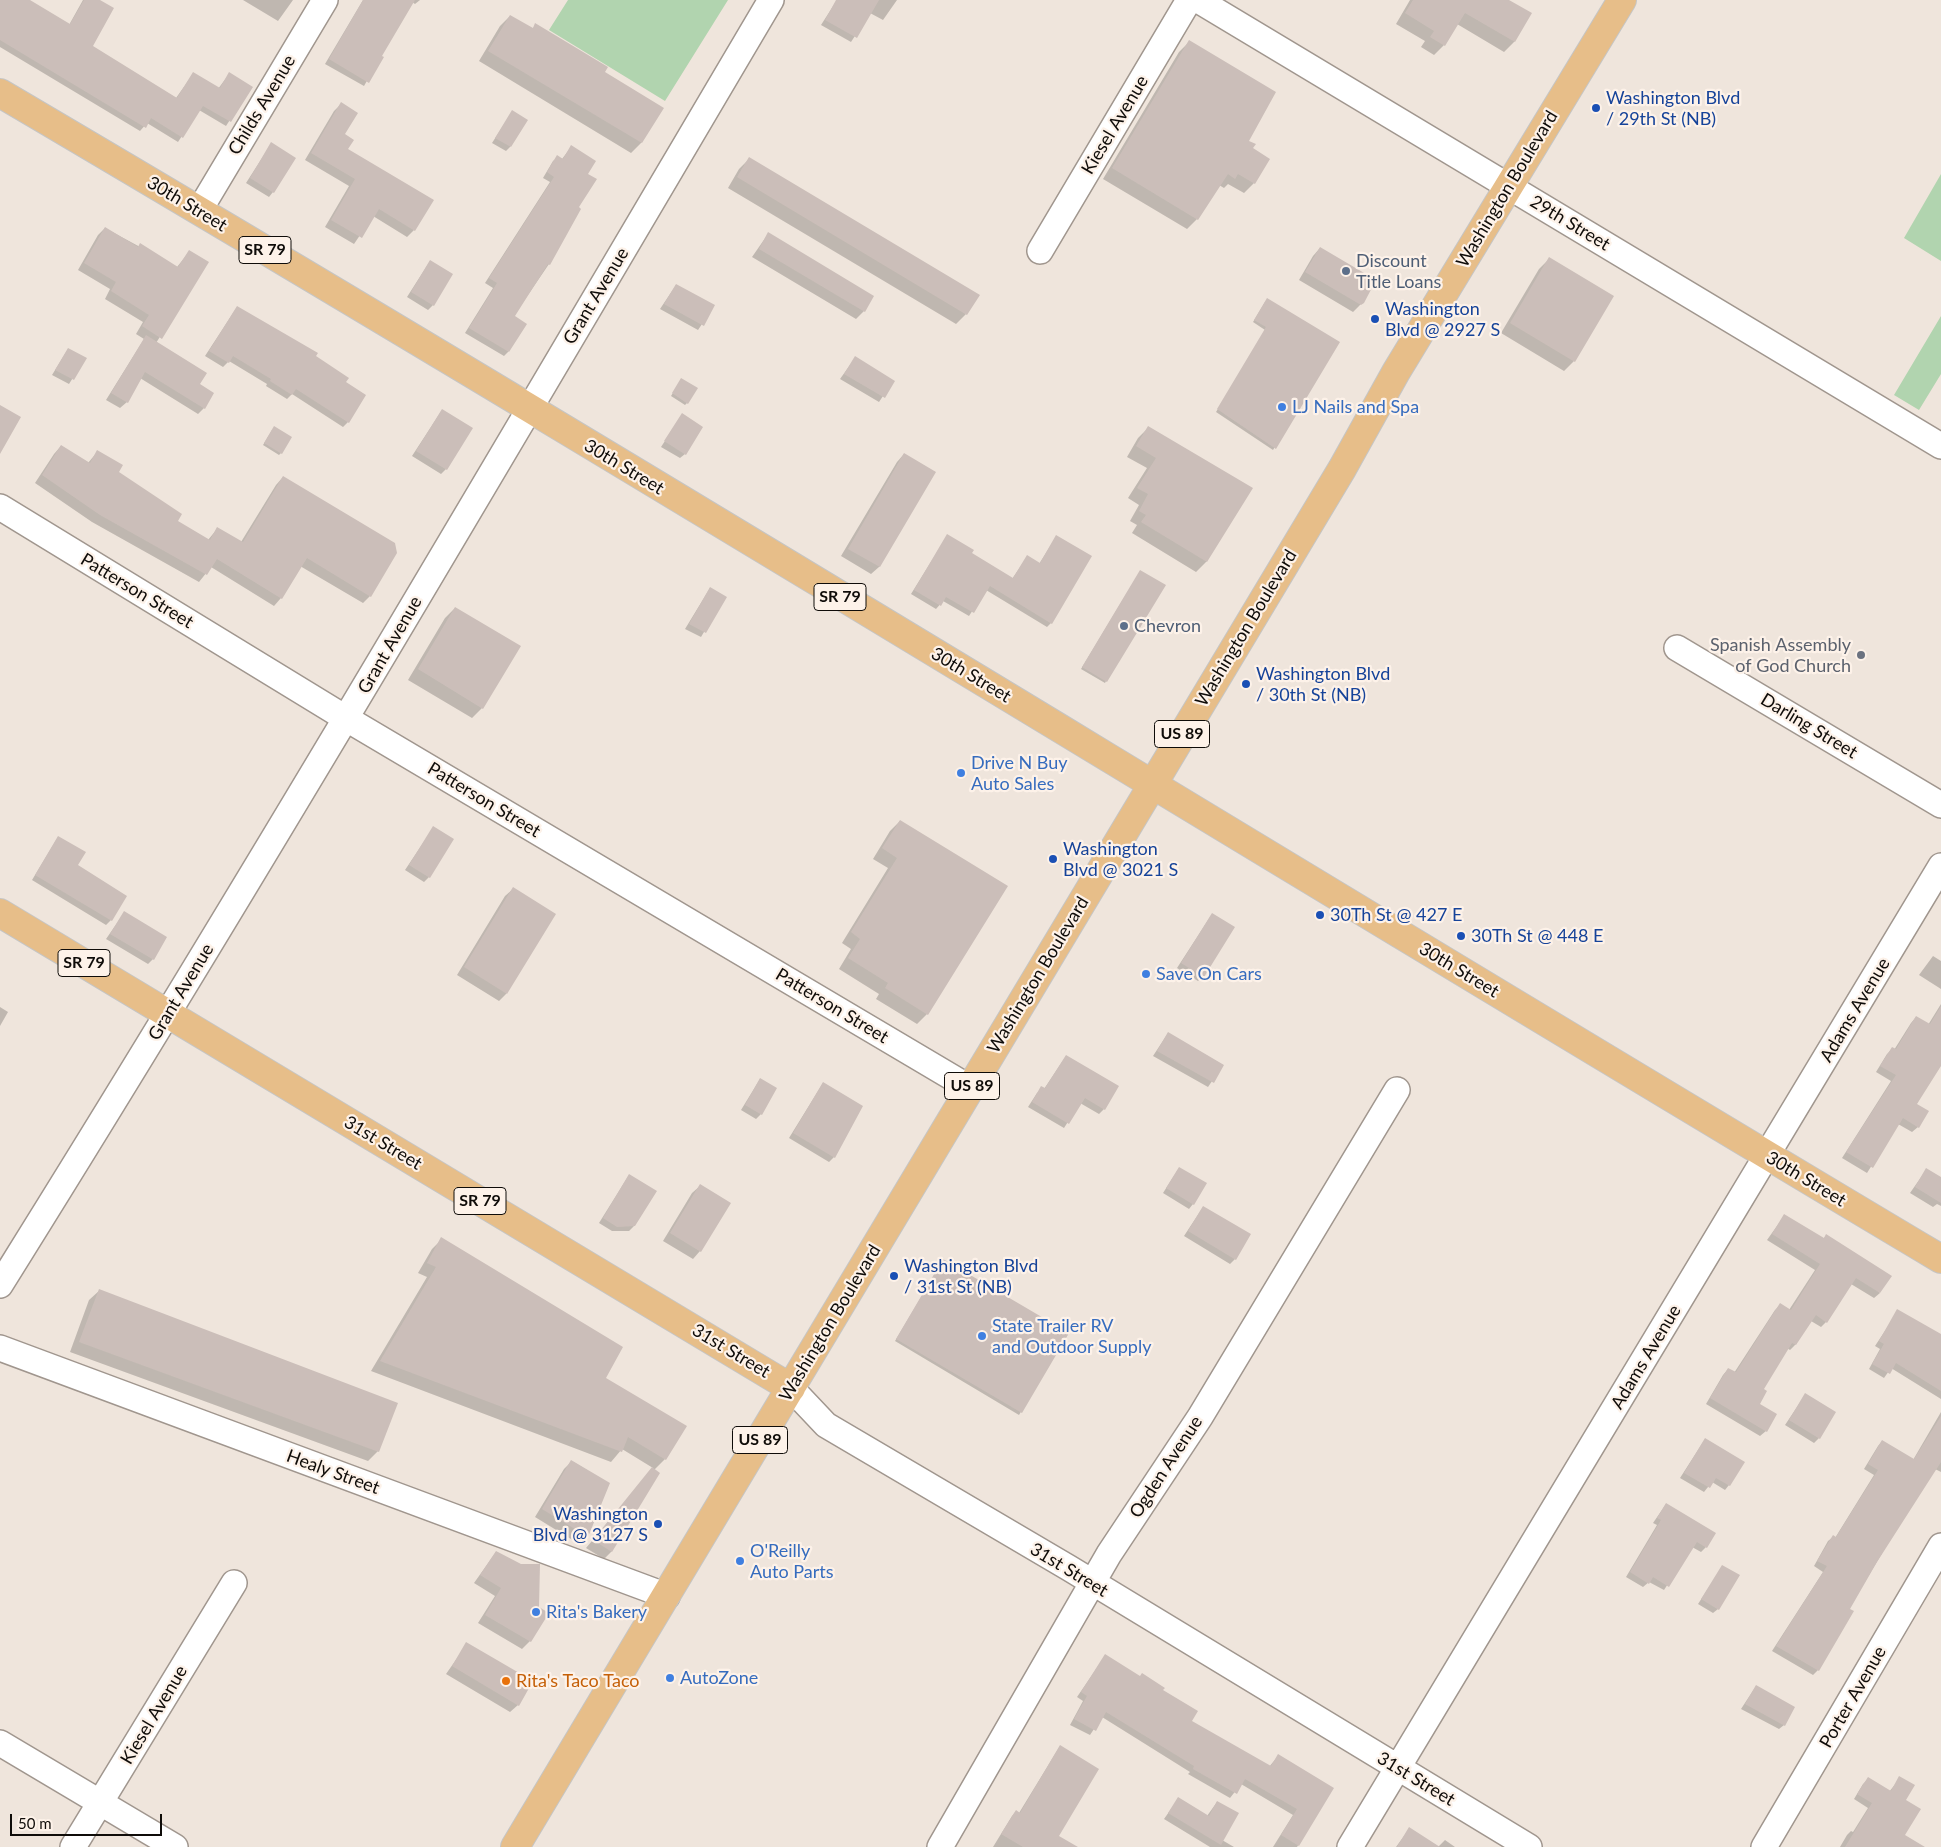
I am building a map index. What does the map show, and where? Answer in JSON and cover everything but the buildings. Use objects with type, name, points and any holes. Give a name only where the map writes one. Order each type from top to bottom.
[{"type":"main road","name":"Washington Boulevard","points":[[515,1847],[1153,784],[1508,186],[1622,0]]},
{"type":"main road","name":"30th Street","points":[[0,93],[200,211],[1941,1260]]},
{"type":"main road","name":"31st Street","points":[[0,913],[791,1388]]},
{"type":"street","name":"Childs Avenue","points":[[200,211],[326,0]]},
{"type":"street","name":"Grant Avenue","points":[[0,1284],[347,719],[528,409],[772,0]]},
{"type":"street","name":"Kiesel Avenue","points":[[1040,251],[1189,0]]},
{"type":"street","name":"29th Street","points":[[1198,0],[1941,446]]},
{"type":"street","name":"Patterson Street","points":[[0,507],[347,719],[970,1088]]},
{"type":"street","name":"Darling Street","points":[[1677,648],[1941,805]]},
{"type":"street","name":"Adams Avenue","points":[[1350,1847],[1941,866]]},
{"type":"street","name":"Ogden Avenue","points":[[940,1847],[1109,1554],[1200,1417],[1397,1090]]},
{"type":"street","name":"Healy Street","points":[[0,1348],[667,1596]]},
{"type":"street","name":"31st Street","points":[[791,1388],[826,1425],[1529,1847]]},
{"type":"street","name":"Porter Avenue","points":[[1764,1847],[1941,1546]]},
{"type":"street","name":"Kiesel Avenue","points":[[73,1847],[234,1583]]},
{"type":"street","points":[[0,1742],[175,1847]]},
{"type":"green space","points":[[568,0],[728,0],[665,101],[549,30]]},
{"type":"green space","points":[[1941,174],[1941,261],[1904,238]]},
{"type":"green space","points":[[1941,316],[1941,374],[1919,410],[1894,395]]},
{"type":"place","name":"Washington Blvd / 29th St (NB)","points":[[1596,108]]},
{"type":"place","name":"Discount Title Loans","points":[[1346,271]]},
{"type":"place","name":"Washington Blvd @ 2927 S","points":[[1375,319]]},
{"type":"place","name":"LJ Nails and Spa","points":[[1282,407]]},
{"type":"place","name":"Chevron","points":[[1124,626]]},
{"type":"place","name":"Spanish Assembly of God Church","points":[[1861,655]]},
{"type":"place","name":"Washington Blvd / 30th St (NB)","points":[[1246,684]]},
{"type":"place","name":"Drive N Buy Auto Sales","points":[[961,773]]},
{"type":"place","name":"Washington Blvd @ 3021 S","points":[[1053,859]]},
{"type":"place","name":"30Th St @ 427 E","points":[[1320,915]]},
{"type":"place","name":"30Th St @ 448 E","points":[[1461,936]]},
{"type":"place","name":"Save On Cars","points":[[1146,974]]},
{"type":"place","name":"Washington Blvd / 31st St (NB)","points":[[894,1276]]},
{"type":"place","name":"State Trailer RV and Outdoor Supply","points":[[982,1336]]},
{"type":"place","name":"Washington Blvd @ 3127 S","points":[[658,1524]]},
{"type":"place","name":"O'Reilly Auto Parts","points":[[740,1561]]},
{"type":"place","name":"Rita's Bakery","points":[[536,1612]]},
{"type":"place","name":"AutoZone","points":[[670,1678]]},
{"type":"place","name":"Rita's Taco Taco","points":[[506,1681]]}]
